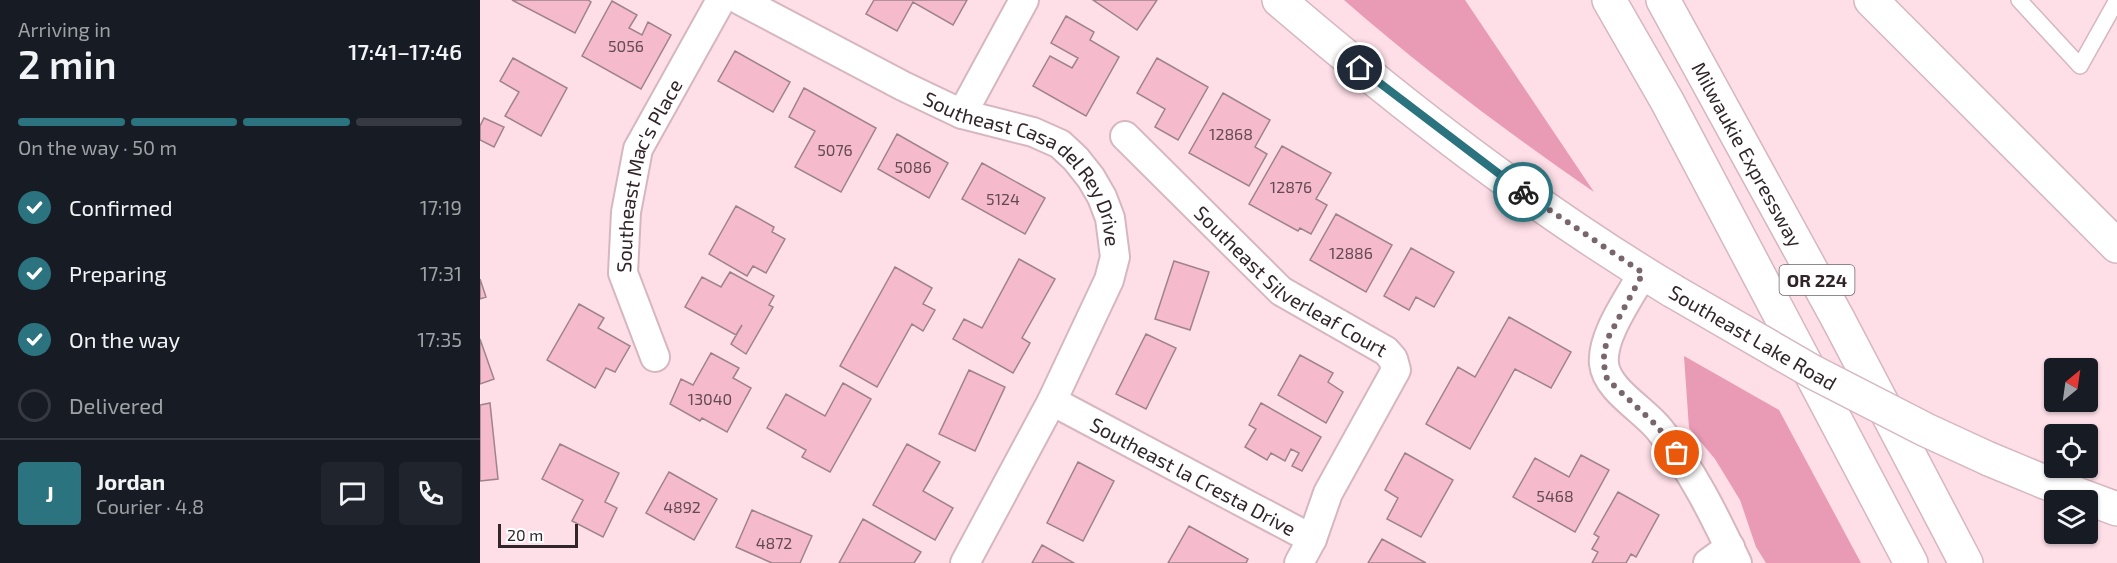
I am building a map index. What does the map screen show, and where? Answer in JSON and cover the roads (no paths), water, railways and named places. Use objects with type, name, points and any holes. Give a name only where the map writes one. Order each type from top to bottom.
[{"type":"main road","name":"Southeast Lake Road","points":[[1279,0],[1389,92],[1593,240],[1643,273],[1813,372],[1926,430],[2047,483],[2117,509]]},
{"type":"main road","points":[[1594,0],[1667,101]]},
{"type":"main road","name":"OR 224","points":[[1609,0],[1667,101],[1911,563]]},
{"type":"main road","name":"Milwaukie Expressway","points":[[1663,0],[1833,309],[1966,563]]},
{"type":"main road","points":[[1871,0],[2117,246]]},
{"type":"street","name":"Southeast Mac's Place","points":[[656,357],[623,273],[626,212],[638,148],[721,0]]},
{"type":"street","name":"Southeast Casa del Rey Drive","points":[[740,0],[903,86],[963,114],[1033,132],[1060,144],[1076,159],[1102,197],[1110,218],[1115,257],[1109,280],[1052,400],[965,563]]},
{"type":"street","points":[[963,114],[1024,0]]},
{"type":"street","name":"Southeast Silverleaf Court","points":[[1125,136],[1281,291],[1386,351],[1394,359],[1396,370],[1328,493],[1305,551]]},
{"type":"street","points":[[1643,273],[1609,336],[1604,351],[1607,379],[1658,427],[1687,466],[1725,558]]},
{"type":"street","name":"Southeast la Cresta Drive","points":[[1052,400],[1305,551]]},
{"type":"lane","points":[[2019,0],[2080,66],[2116,0]]}]
